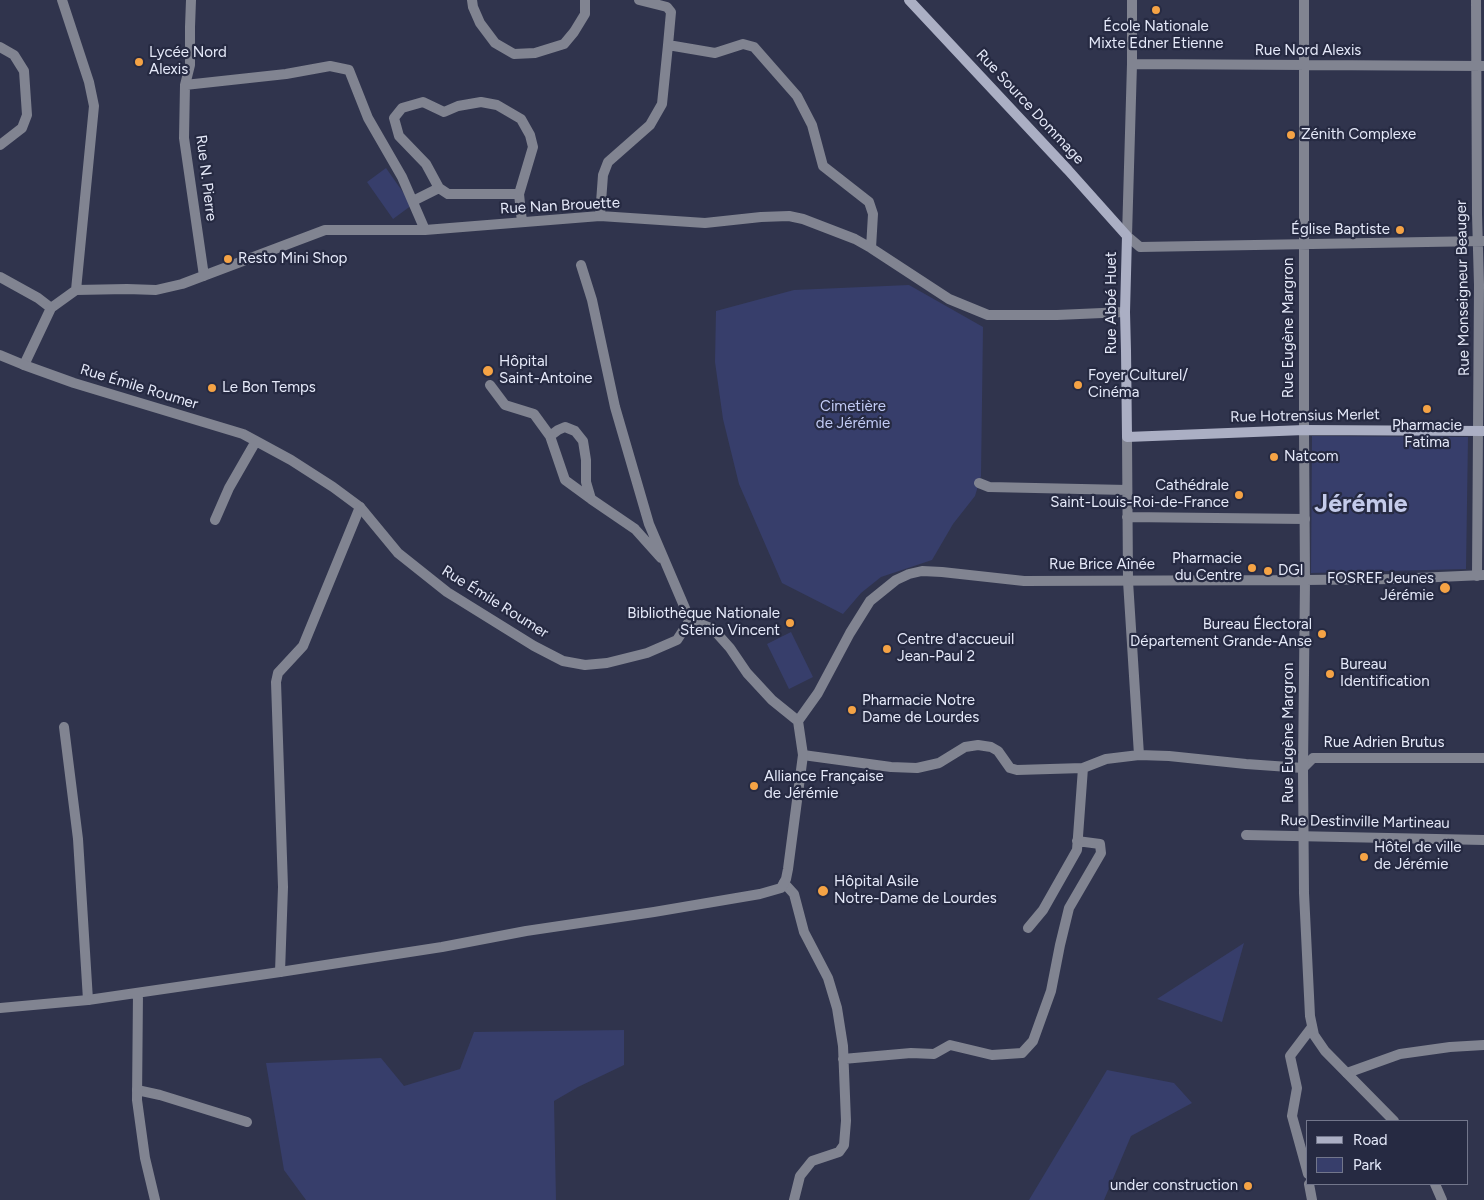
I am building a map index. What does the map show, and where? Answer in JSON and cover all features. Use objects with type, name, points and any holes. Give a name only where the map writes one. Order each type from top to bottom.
[{"type":"main road","name":"Rue Source Dommage","points":[[909,0],[1127,236]]},
{"type":"main road","name":"Rue Abbé Huet","points":[[1127,236],[1125,312],[1127,437]]},
{"type":"main road","name":"Rue Hotrensius Merlet","points":[[1127,437],[1304,430],[1482,431]]},
{"type":"street","points":[[24,365],[51,308],[76,290],[94,106],[89,82],[62,0]]},
{"type":"street","name":"Rue N. Pierre","points":[[191,0],[190,65],[185,85],[184,138],[204,276]]},
{"type":"street","points":[[472,0],[480,23],[495,43],[514,54],[535,53],[564,44],[585,14],[584,0]]},
{"type":"street","points":[[600,216],[603,175],[608,162],[650,126],[662,104],[670,12],[667,4],[639,0]]},
{"type":"street","name":"Rue Abbé Huet","points":[[1127,236],[1132,0]]},
{"type":"street","name":"Rue Eugène Margron","points":[[1304,0],[1305,580],[1303,836],[1304,893],[1312,1027]]},
{"type":"street","name":"Rue Monseigneur Beauger","points":[[1476,0],[1480,66],[1481,575]]},
{"type":"street","points":[[668,45],[715,53],[743,44],[754,47],[797,96],[812,125],[823,166],[869,202],[873,214],[871,248]]},
{"type":"street","points":[[0,47],[14,55],[24,72],[27,115],[22,128],[0,145]]},
{"type":"street","name":"Rue Nord Alexis","points":[[1132,64],[1480,66]]},
{"type":"street","points":[[185,85],[286,74],[330,66],[350,70],[368,118],[402,177],[425,230]]},
{"type":"street","points":[[518,194],[448,194],[440,188],[426,164],[399,136],[394,118],[402,108],[424,102],[444,112],[458,106],[481,102],[497,105],[521,118],[530,135],[533,147],[518,194],[522,222]]},
{"type":"street","points":[[413,200],[440,188]]},
{"type":"street","name":"Rue Nan Brouette","points":[[76,290],[156,290],[182,284],[325,230],[425,230],[600,216],[705,223],[789,216],[803,218],[871,248],[949,299],[988,316],[1057,316],[1125,312]]},
{"type":"street","points":[[1127,236],[1140,247],[1481,241]]},
{"type":"street","points":[[0,1008],[88,1000],[280,972],[442,947],[526,931],[654,912],[760,894],[781,888],[786,880],[788,869],[803,755],[798,721],[772,700],[747,673],[730,648],[713,629],[690,620],[649,524],[615,407],[592,300],[581,265]]},
{"type":"street","points":[[0,277],[38,298],[51,308]]},
{"type":"street","name":"Rue Émile Roumer","points":[[0,355],[74,383],[243,434],[256,440],[333,487],[360,507],[398,553],[447,592],[534,646],[563,661],[585,665],[607,663],[647,653],[677,640],[690,620]]},
{"type":"street","points":[[490,385],[505,405],[534,414],[550,436],[565,480],[635,529],[667,564]]},
{"type":"street","points":[[550,436],[565,427],[575,432],[583,441],[586,460],[586,482],[591,499]]},
{"type":"street","name":"Rue Abbé Huet","points":[[1127,437],[1128,581],[1139,756]]},
{"type":"street","points":[[216,520],[229,488],[256,440]]},
{"type":"street","points":[[979,483],[989,487],[1127,490]]},
{"type":"street","points":[[280,972],[283,887],[276,682],[278,673],[303,646],[360,507]]},
{"type":"street","points":[[1127,517],[1305,519]]},
{"type":"street","name":"Rue Brice Aînée","points":[[798,721],[818,693],[850,633],[870,601],[896,580],[922,571],[1024,580],[1128,581],[1393,579],[1481,575]]},
{"type":"street","points":[[64,727],[78,839],[88,1000]]},
{"type":"street","name":"Rue Adrien Brutus","points":[[803,755],[917,768],[939,763],[966,747],[978,745],[991,747],[998,751],[1010,768],[1017,770],[1083,768],[1106,759],[1139,756],[1169,756],[1303,768],[1313,758],[1484,758]]},
{"type":"street","points":[[1028,928],[1043,910],[1077,850],[1083,768]]},
{"type":"street","name":"Rue Destinville Martineau","points":[[1246,835],[1484,840]]},
{"type":"street","points":[[843,1059],[911,1053],[934,1054],[950,1045],[992,1055],[1022,1053],[1033,1041],[1051,991],[1069,908],[1101,853],[1100,844],[1077,841]]},
{"type":"street","points":[[784,883],[794,894],[804,932],[828,978],[837,1008],[843,1059],[846,1121],[844,1145],[838,1152],[812,1161],[800,1176],[794,1200]]},
{"type":"street","points":[[138,993],[137,1100],[145,1158],[155,1200]]},
{"type":"street","points":[[1312,1027],[1314,1035],[1325,1051],[1393,1120]]},
{"type":"street","points":[[1306,1167],[1292,1116],[1297,1088],[1290,1056],[1312,1027]]},
{"type":"street","points":[[1347,1073],[1400,1054],[1450,1047],[1484,1045]]},
{"type":"street","points":[[137,1090],[160,1095],[247,1122]]},
{"type":"street","points":[[1309,1185],[1312,1200]]},
{"type":"street","points":[[1435,1185],[1442,1200]]},
{"type":"green space","points":[[386,168],[412,205],[393,219],[367,182]]},
{"type":"green space","name":"Cimetière de Jérémie","points":[[909,285],[983,327],[981,476],[975,496],[953,524],[932,560],[881,577],[861,593],[843,614],[782,583],[739,484],[723,419],[715,362],[716,311],[794,290]]},
{"type":"green space","points":[[1312,436],[1468,437],[1466,569],[1311,573]]},
{"type":"green space","points":[[791,632],[813,677],[789,689],[767,644]]},
{"type":"green space","points":[[1244,943],[1222,1022],[1157,999]]},
{"type":"green space","points":[[624,1030],[624,1065],[554,1101],[556,1200],[306,1200],[284,1170],[266,1063],[381,1058],[404,1086],[460,1069],[474,1032]]},
{"type":"green space","points":[[1107,1070],[1174,1083],[1192,1103],[1131,1136],[1104,1200],[1029,1200]]},
{"type":"place","name":"École Nationale Mixte Edner Etienne","points":[[1156,10]]},
{"type":"place","name":"Lycée Nord Alexis","points":[[139,62]]},
{"type":"place","name":"Zénith Complexe","points":[[1291,135]]},
{"type":"place","name":"Église Baptiste","points":[[1400,230]]},
{"type":"place","name":"Resto Mini Shop","points":[[228,259]]},
{"type":"place","name":"Hôpital Saint-Antoine","points":[[488,371]]},
{"type":"place","name":"Foyer Culturel/ Cinéma","points":[[1078,385]]},
{"type":"place","name":"Le Bon Temps","points":[[212,388]]},
{"type":"place","name":"Pharmacie Fatima","points":[[1427,409]]},
{"type":"place","name":"Natcom","points":[[1274,457]]},
{"type":"place","name":"Cathédrale Saint-Louis-Roi-de-France","points":[[1239,495]]},
{"type":"place","name":"Pharmacie du Centre","points":[[1252,568]]},
{"type":"place","name":"DGI","points":[[1268,571]]},
{"type":"place","name":"FOSREF Jeunes Jérémie","points":[[1445,588]]},
{"type":"place","name":"Bibliothèque Nationale Stenio Vincent","points":[[790,623]]},
{"type":"place","name":"Bureau Électoral Département Grande-Anse","points":[[1322,634]]},
{"type":"place","name":"Centre d'accueuil Jean-Paul 2","points":[[887,649]]},
{"type":"place","name":"Bureau Identification","points":[[1330,674]]},
{"type":"place","name":"Pharmacie Notre Dame de Lourdes","points":[[852,710]]},
{"type":"place","name":"Alliance Française de Jérémie","points":[[754,786]]},
{"type":"place","name":"Hôtel de ville de Jérémie","points":[[1364,857]]},
{"type":"place","name":"Hôpital Asile Notre-Dame de Lourdes","points":[[823,891]]},
{"type":"place","name":"under construction","points":[[1248,1186]]},
{"type":"district","name":"Jérémie","points":[[1361,505]]}]
